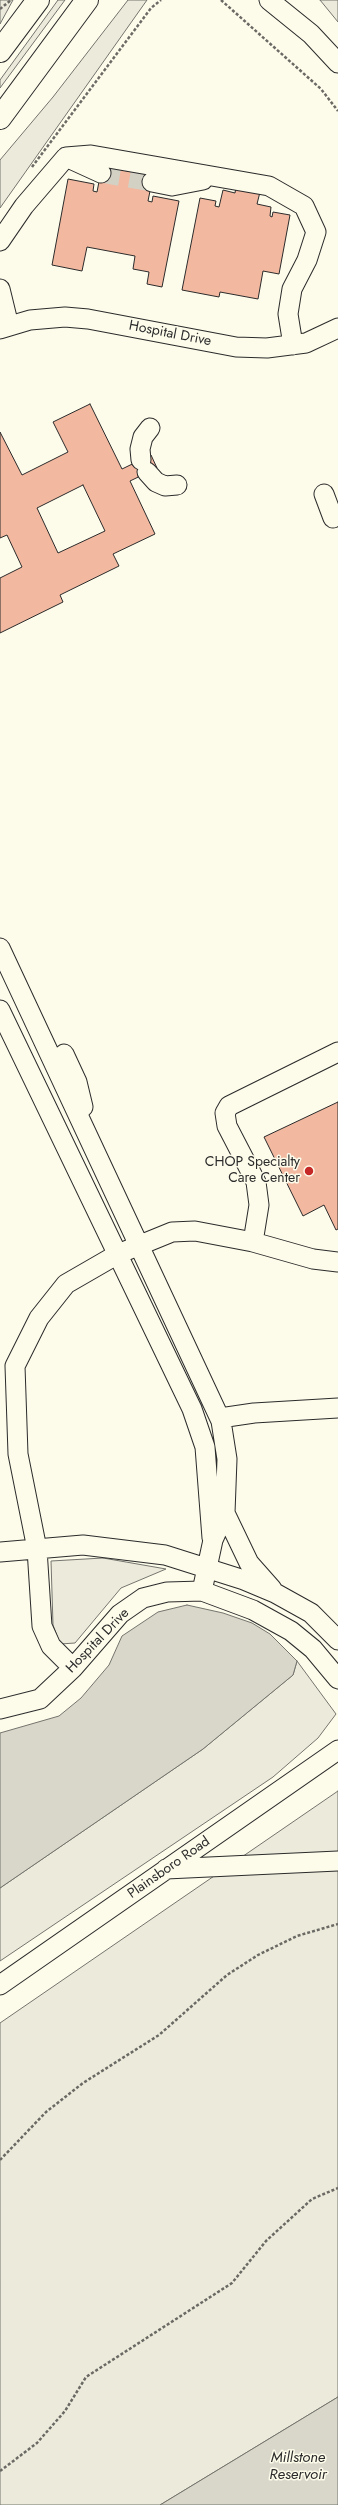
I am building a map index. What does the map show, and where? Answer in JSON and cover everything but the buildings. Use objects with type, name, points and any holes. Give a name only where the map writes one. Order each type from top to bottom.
[{"type":"highway","points":[[0,51],[38,0]]},
{"type":"highway","points":[[0,118],[87,0]]},
{"type":"street","points":[[269,0],[311,34],[338,64]]},
{"type":"street","points":[[0,241],[24,206],[66,157],[91,155],[193,174],[220,177],[269,186],[282,192],[304,206],[316,232],[307,260],[292,289],[288,314],[293,345]]},
{"type":"street","points":[[66,157],[101,173]]},
{"type":"street","points":[[152,182],[172,186],[220,177]]},
{"type":"street","points":[[0,289],[4,327]]},
{"type":"street","name":"Hospital Drive","points":[[4,327],[30,320],[65,316],[236,347],[267,348],[306,343],[338,328]]},
{"type":"street","points":[[150,428],[143,437],[140,449],[144,466],[156,482],[166,486],[177,485]]},
{"type":"street","points":[[324,494],[333,518]]},
{"type":"street","points":[[0,943],[31,987],[77,1082],[101,1164]]},
{"type":"street","points":[[0,948],[220,1418],[227,1459],[225,1513],[212,1540]]},
{"type":"street","points":[[0,1010],[192,1409],[205,1447],[212,1540],[202,1591],[253,1610],[291,1631],[317,1653],[338,1679]]},
{"type":"street","points":[[0,1037],[39,1113],[82,1180]]},
{"type":"street","points":[[253,1242],[259,1205],[256,1182],[227,1126],[225,1113],[228,1106],[338,1052]]},
{"type":"street","points":[[73,1668],[51,1646],[42,1626],[37,1549],[18,1454],[15,1366],[39,1318],[66,1284],[118,1254],[139,1244],[172,1232],[195,1231],[253,1242],[313,1259],[338,1262]]},
{"type":"street","points":[[220,1418],[254,1413],[338,1408]]},
{"type":"street","points":[[225,1513],[249,1563],[275,1593]]},
{"type":"street","points":[[0,1552],[83,1545],[165,1555],[207,1567],[275,1593],[311,1614],[338,1640]]},
{"type":"street","name":"Hospital Drive","points":[[0,1709],[40,1699],[73,1668],[120,1614],[143,1598],[167,1592],[202,1591]]},
{"type":"street","name":"Plainsboro Road","points":[[0,1985],[338,1750]]},
{"type":"street","points":[[166,1869],[338,1861]]},
{"type":"path","points":[[0,9],[11,0]]},
{"type":"path","points":[[28,171],[151,8],[161,0]]},
{"type":"path","points":[[221,0],[321,90],[338,112]]},
{"type":"path","points":[[0,2160],[14,2143],[46,2112],[83,2084],[159,2035],[227,1975],[258,1955],[298,1936],[338,1924]]},
{"type":"path","points":[[0,2471],[37,2443],[65,2411],[86,2377],[232,2283],[266,2241],[312,2199],[338,2188]]},
{"type":"shaded area","points":[[0,0],[13,0],[0,24]]},
{"type":"shaded area","points":[[58,0],[65,0],[0,88],[0,80]]},
{"type":"shaded area","points":[[128,0],[147,0],[0,208],[0,160],[53,97]]},
{"type":"shaded area","points":[[320,0],[338,0],[338,22]]},
{"type":"shaded area","points":[[103,1558],[166,1569],[121,1588],[75,1643],[60,1644],[53,1625],[51,1561]]},
{"type":"shaded area","points":[[297,1661],[336,1714],[318,1738],[273,1777],[0,1961],[0,1888],[203,1749],[293,1675]]},
{"type":"shaded area","points":[[338,1791],[338,2397],[160,2505],[0,2505],[0,2023]]},
{"type":"water","points":[[187,1605],[223,1613],[252,1623],[270,1634],[297,1661],[293,1675],[203,1749],[0,1888],[0,1733],[59,1716],[81,1698],[109,1665],[122,1636],[158,1612]]},
{"type":"water","name":"Millstone Reservoir","points":[[338,2397],[338,2505],[160,2505]]},
{"type":"tunnel","points":[[101,173],[152,182]]},
{"type":"place","name":"CHOP Specialty Care Center","points":[[309,1171]]}]
